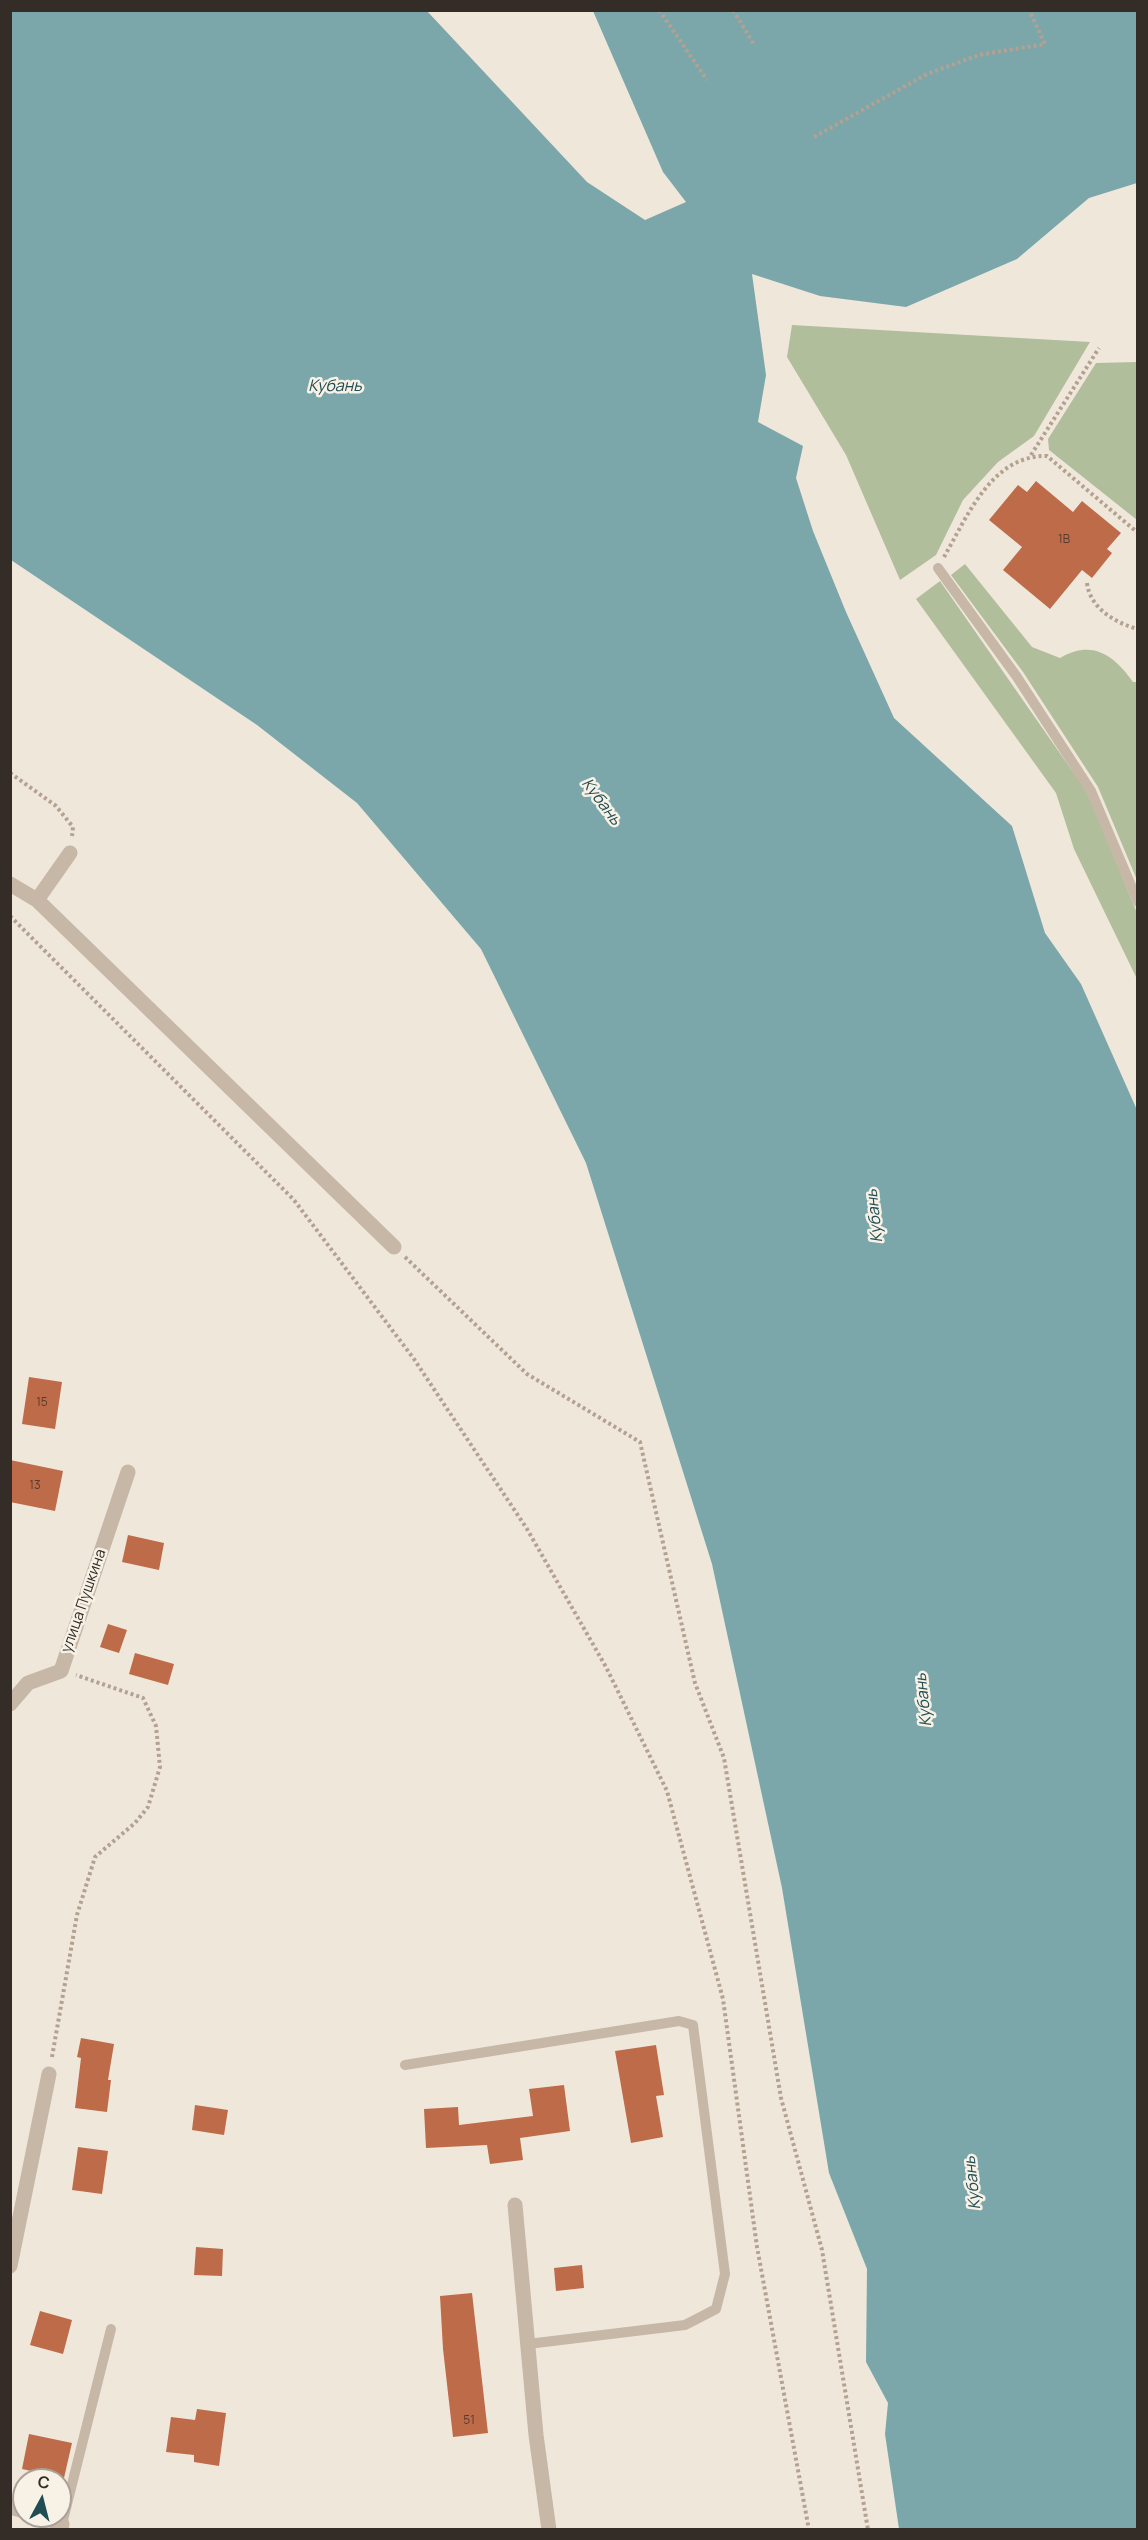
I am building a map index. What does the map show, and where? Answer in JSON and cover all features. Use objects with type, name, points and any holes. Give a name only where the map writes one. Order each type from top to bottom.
[{"type":"street","points":[[37,900],[70,853]]},
{"type":"street","points":[[10,884],[37,900],[394,1246]]},
{"type":"street","name":"улица Пушкина","points":[[10,1704],[28,1683],[61,1671],[128,1472]]},
{"type":"street","points":[[10,2266],[49,2074]]},
{"type":"street","points":[[515,2205],[536,2435],[549,2529]]},
{"type":"lane","points":[[938,568],[1017,677],[1091,791],[1137,902]]},
{"type":"lane","points":[[405,2065],[679,2021],[693,2025],[725,2274],[716,2309],[685,2325],[528,2344]]},
{"type":"lane","points":[[72,2487],[111,2329]]},
{"type":"path","points":[[659,10],[707,80]]},
{"type":"path","points":[[733,10],[755,46]]},
{"type":"path","points":[[814,137],[927,74],[979,55],[1045,44],[1029,10]]},
{"type":"path","points":[[1030,456],[1099,348]]},
{"type":"path","points":[[938,568],[976,502],[995,478],[1002,470],[1030,456],[1047,456],[1137,533]]},
{"type":"path","points":[[1087,583],[1092,601],[1109,617],[1137,629]]},
{"type":"path","points":[[10,773],[56,806],[74,827],[70,853]]},
{"type":"path","points":[[10,916],[294,1200],[428,1379],[527,1529],[606,1667],[667,1791],[723,1999],[757,2247],[809,2529]]},
{"type":"path","points":[[394,1246],[527,1374],[640,1442],[695,1683],[724,1758],[781,2098],[822,2250],[868,2529]]},
{"type":"path","points":[[49,2074],[77,1915],[95,1857],[135,1823],[148,1807],[160,1767],[156,1726],[143,1698],[61,1671]]},
{"type":"green space","points":[[792,325],[1090,342],[1034,436],[998,462],[963,500],[936,555],[900,580],[846,455],[787,357]]},
{"type":"green space","points":[[1138,362],[1137,520],[1049,450],[1048,439],[1096,363]]},
{"type":"green space","points":[[965,564],[1032,647],[1060,658],[1082,650],[1101,653],[1118,664],[1133,682],[1137,682],[1137,880],[1098,787],[1023,672],[951,575]]},
{"type":"green space","points":[[940,581],[1089,795],[1137,913],[1137,979],[1074,849],[1056,793],[916,599]]},
{"type":"water","name":"Кубань","points":[[11,10],[427,11],[587,182],[645,220],[686,202],[663,172],[593,11],[1137,11],[1137,183],[1089,198],[1017,259],[906,307],[820,296],[752,274],[766,375],[758,422],[803,446],[796,478],[813,531],[846,612],[894,718],[1012,826],[1045,933],[1081,984],[1137,1110],[1137,2529],[899,2529],[885,2434],[888,2403],[866,2362],[867,2269],[829,2173],[782,1888],[712,1564],[586,1163],[481,949],[357,803],[257,725],[11,560]]},
{"type":"building","points":[[1036,481],[1073,512],[1082,501],[1121,533],[1107,549],[1112,553],[1092,578],[1082,570],[1050,609],[1003,570],[1022,547],[989,520],[1018,485],[1027,492]]},
{"type":"building","points":[[29,1377],[62,1382],[55,1429],[22,1424]]},
{"type":"building","points":[[10,1460],[63,1471],[55,1511],[10,1502]]},
{"type":"building","points":[[128,1535],[164,1543],[159,1570],[122,1562]]},
{"type":"building","points":[[108,1624],[127,1630],[119,1653],[100,1647]]},
{"type":"building","points":[[135,1653],[174,1664],[168,1685],[129,1674]]},
{"type":"building","points":[[81,2038],[114,2044],[108,2080],[111,2080],[107,2112],[75,2108],[81,2058],[77,2057]]},
{"type":"building","points":[[656,2045],[664,2095],[656,2096],[663,2137],[631,2143],[615,2051]]},
{"type":"building","points":[[564,2085],[570,2131],[520,2138],[523,2160],[490,2164],[487,2145],[426,2148],[424,2109],[458,2107],[459,2125],[533,2116],[529,2089]]},
{"type":"building","points":[[195,2105],[228,2110],[224,2135],[192,2130]]},
{"type":"building","points":[[78,2147],[108,2151],[102,2194],[72,2190]]},
{"type":"building","points":[[196,2247],[223,2249],[222,2276],[194,2275]]},
{"type":"building","points":[[582,2265],[584,2288],[556,2291],[554,2268]]},
{"type":"building","points":[[472,2293],[488,2433],[453,2437],[443,2349],[440,2296]]},
{"type":"building","points":[[40,2311],[72,2320],[63,2354],[30,2345]]},
{"type":"building","points":[[197,2409],[226,2413],[219,2466],[194,2462],[194,2455],[166,2452],[171,2417],[195,2420]]},
{"type":"building","points":[[29,2434],[72,2443],[66,2468],[22,2468]]}]
